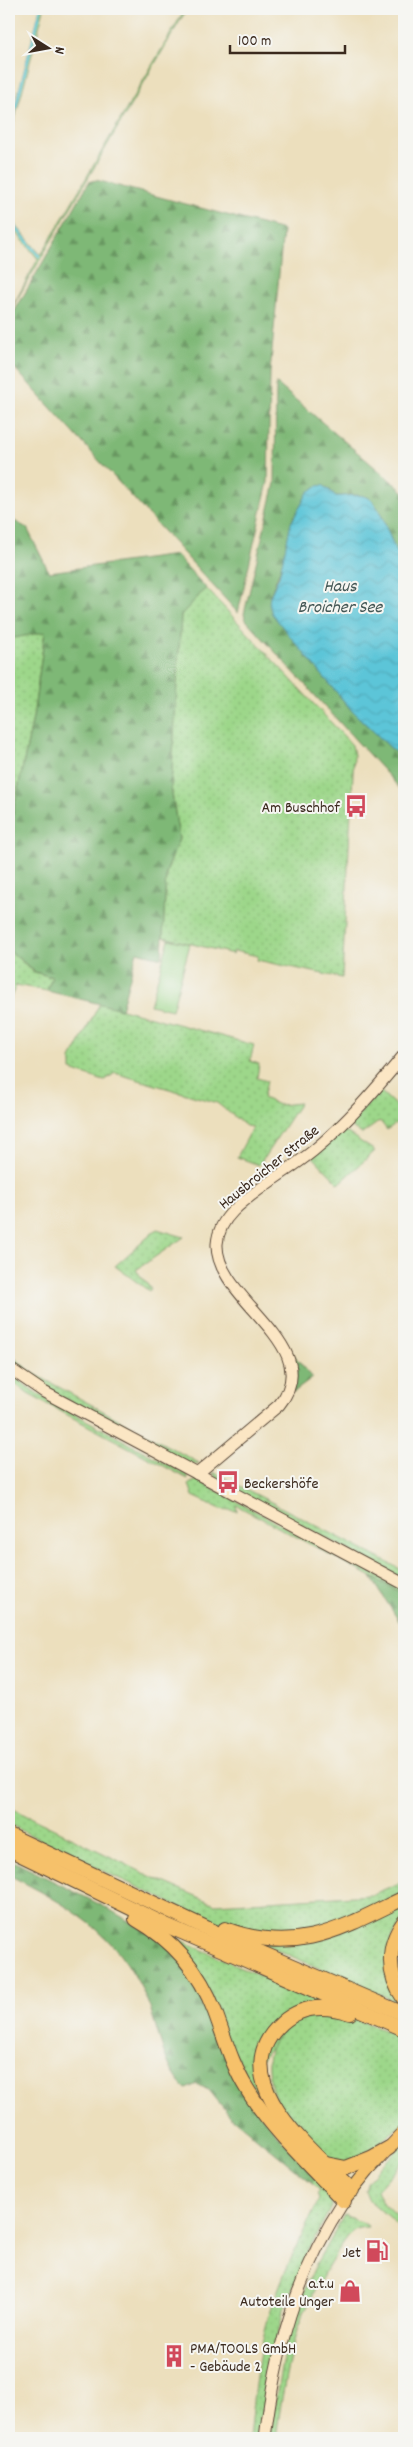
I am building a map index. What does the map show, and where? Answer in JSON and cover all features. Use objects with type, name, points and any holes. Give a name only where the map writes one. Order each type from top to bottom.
[{"type":"highway","points":[[9,1835],[143,1899],[404,2014]]},
{"type":"highway","points":[[9,1849],[98,1893],[238,1957],[404,2029]]},
{"type":"highway","points":[[98,1893],[111,1905],[159,1934],[189,1964],[210,2000],[232,2060],[252,2098],[266,2116],[348,2195]]},
{"type":"highway","points":[[143,1899],[170,1905],[232,1932],[261,1938],[283,1939],[304,1938],[334,1931],[360,1921],[404,1898]]},
{"type":"highway","points":[[404,1922],[392,1944],[390,1960],[392,1975],[404,1999]]},
{"type":"highway","points":[[348,2195],[326,2164],[282,2117],[269,2098],[262,2080],[261,2065],[266,2045],[272,2034],[292,2015],[317,2007],[348,2013],[404,2034]]},
{"type":"highway","points":[[326,2164],[346,2168],[372,2158],[388,2148]]},
{"type":"main road","points":[[348,2195],[404,2132]]},
{"type":"street","name":"Hausbroicher Straße","points":[[197,1474],[279,1405],[286,1394],[291,1377],[288,1359],[281,1344],[233,1284],[221,1265],[217,1244],[222,1225],[238,1207],[295,1165],[339,1128],[404,1055]]},
{"type":"street","points":[[9,1368],[44,1392],[404,1584]]},
{"type":"street","points":[[265,2438],[279,2353],[292,2303],[315,2250],[348,2195]]},
{"type":"green space","points":[[40,9],[44,9],[9,141],[9,128]]},
{"type":"green space","points":[[185,9],[187,9],[9,313],[38,259],[9,223],[9,217],[41,255]]},
{"type":"green space","points":[[96,180],[283,230],[270,373],[268,482],[238,613],[9,362],[9,321],[89,182]]},
{"type":"green space","points":[[276,383],[404,492],[404,561],[394,546],[382,516],[373,501],[360,495],[336,496],[327,487],[281,567],[270,596],[293,640],[353,712],[395,752],[404,765],[404,793],[246,620],[244,614],[275,483]]},
{"type":"green space","points":[[9,518],[27,528],[49,572],[176,555],[206,588],[181,615],[171,787],[179,839],[166,873],[162,958],[137,952],[121,1009],[47,991],[52,977],[35,972],[9,950],[9,832],[33,718],[45,632],[9,639]]},
{"type":"green space","points":[[206,588],[352,745],[354,755],[342,978],[257,960],[258,956],[234,951],[233,954],[163,937],[166,873],[179,839],[171,787],[181,614]]},
{"type":"green space","points":[[45,631],[33,718],[9,832],[9,639]]},
{"type":"green space","points":[[169,939],[190,944],[172,1010],[150,1005]]},
{"type":"green space","points":[[9,950],[34,972],[52,977],[47,991],[16,985],[9,1002]]},
{"type":"green space","points":[[100,1003],[254,1045],[250,1061],[259,1064],[257,1078],[267,1081],[263,1098],[279,1105],[300,1103],[259,1165],[237,1157],[253,1127],[246,1126],[217,1103],[115,1073],[104,1081],[71,1070],[71,1059]]},
{"type":"green space","points":[[380,1091],[404,1113],[404,1117],[387,1130],[380,1121],[362,1134],[349,1125]]},
{"type":"green space","points":[[343,1130],[375,1151],[339,1184],[313,1157]]},
{"type":"green space","points":[[157,1229],[184,1237],[136,1270],[151,1289],[149,1291],[115,1266]]},
{"type":"green space","points":[[287,1347],[313,1378],[294,1392],[292,1391]]},
{"type":"green space","points":[[9,1353],[31,1372],[199,1463],[192,1465],[33,1382],[9,1363]]},
{"type":"green space","points":[[9,1374],[38,1394],[187,1475],[188,1479],[28,1394],[9,1379]]},
{"type":"green space","points":[[213,1472],[404,1571],[404,1580],[216,1479]]},
{"type":"green space","points":[[197,1480],[404,1590],[404,1594],[236,1505],[237,1511],[221,1509],[193,1496],[189,1484]]},
{"type":"green space","points":[[371,1577],[404,1594],[404,1629]]},
{"type":"green space","points":[[9,1807],[154,1878],[215,1904],[371,1895],[404,1881],[404,1893],[361,1914],[315,1930],[283,1935],[247,1931],[229,1927],[195,1914],[94,1867],[9,1824]]},
{"type":"green space","points":[[9,1859],[107,1908],[165,1943],[197,1982],[246,2098],[315,2178],[311,2182],[230,2116],[209,2090],[197,2084],[186,2089],[171,2069],[145,1996],[134,1974],[120,1954],[89,1923],[71,1910],[9,1875]]},
{"type":"green space","points":[[404,1901],[404,1918],[391,1940],[404,2005],[254,1940],[275,1941]]},
{"type":"green space","points":[[167,1934],[321,2003],[300,2008],[259,2062],[284,2123],[264,2106]]},
{"type":"green space","points":[[318,2012],[362,2022],[404,2039],[404,2123],[355,2162],[333,2163],[286,2115],[276,2099],[270,2083],[269,2055],[279,2033],[289,2024],[302,2017]]},
{"type":"green space","points":[[404,2142],[404,2160],[377,2190],[384,2204],[404,2223],[404,2231],[368,2199],[365,2191],[368,2181]]},
{"type":"green space","points":[[315,2178],[329,2193],[331,2207],[306,2255],[283,2312],[271,2366],[260,2438],[249,2438],[264,2332],[285,2273],[319,2199],[317,2193],[320,2191],[311,2182]]},
{"type":"green space","points":[[344,2215],[368,2227],[353,2231],[347,2238],[331,2262],[306,2308],[297,2330],[290,2357],[276,2438],[269,2438],[285,2346],[303,2293],[317,2262]]},
{"type":"water","name":"Haus Broicher See","points":[[323,485],[336,496],[360,495],[373,501],[382,516],[394,546],[404,561],[404,765],[395,752],[353,712],[272,614],[269,604],[270,596],[279,576],[291,523],[308,492],[317,486]]},
{"type":"waterway","points":[[9,133],[41,9]]},
{"type":"waterway","points":[[9,219],[39,256]]},
{"type":"place","name":"Am Buschhof","points":[[356,806]]},
{"type":"place","name":"Beckershöfe","points":[[228,1482]]},
{"type":"place","name":"Jet","points":[[377,2251]]},
{"type":"place","name":"a.t.u Autoteile Unger","points":[[350,2291]]},
{"type":"place","name":"PMA/TOOLS GmbH - Gebäude 2","points":[[174,2356]]}]
